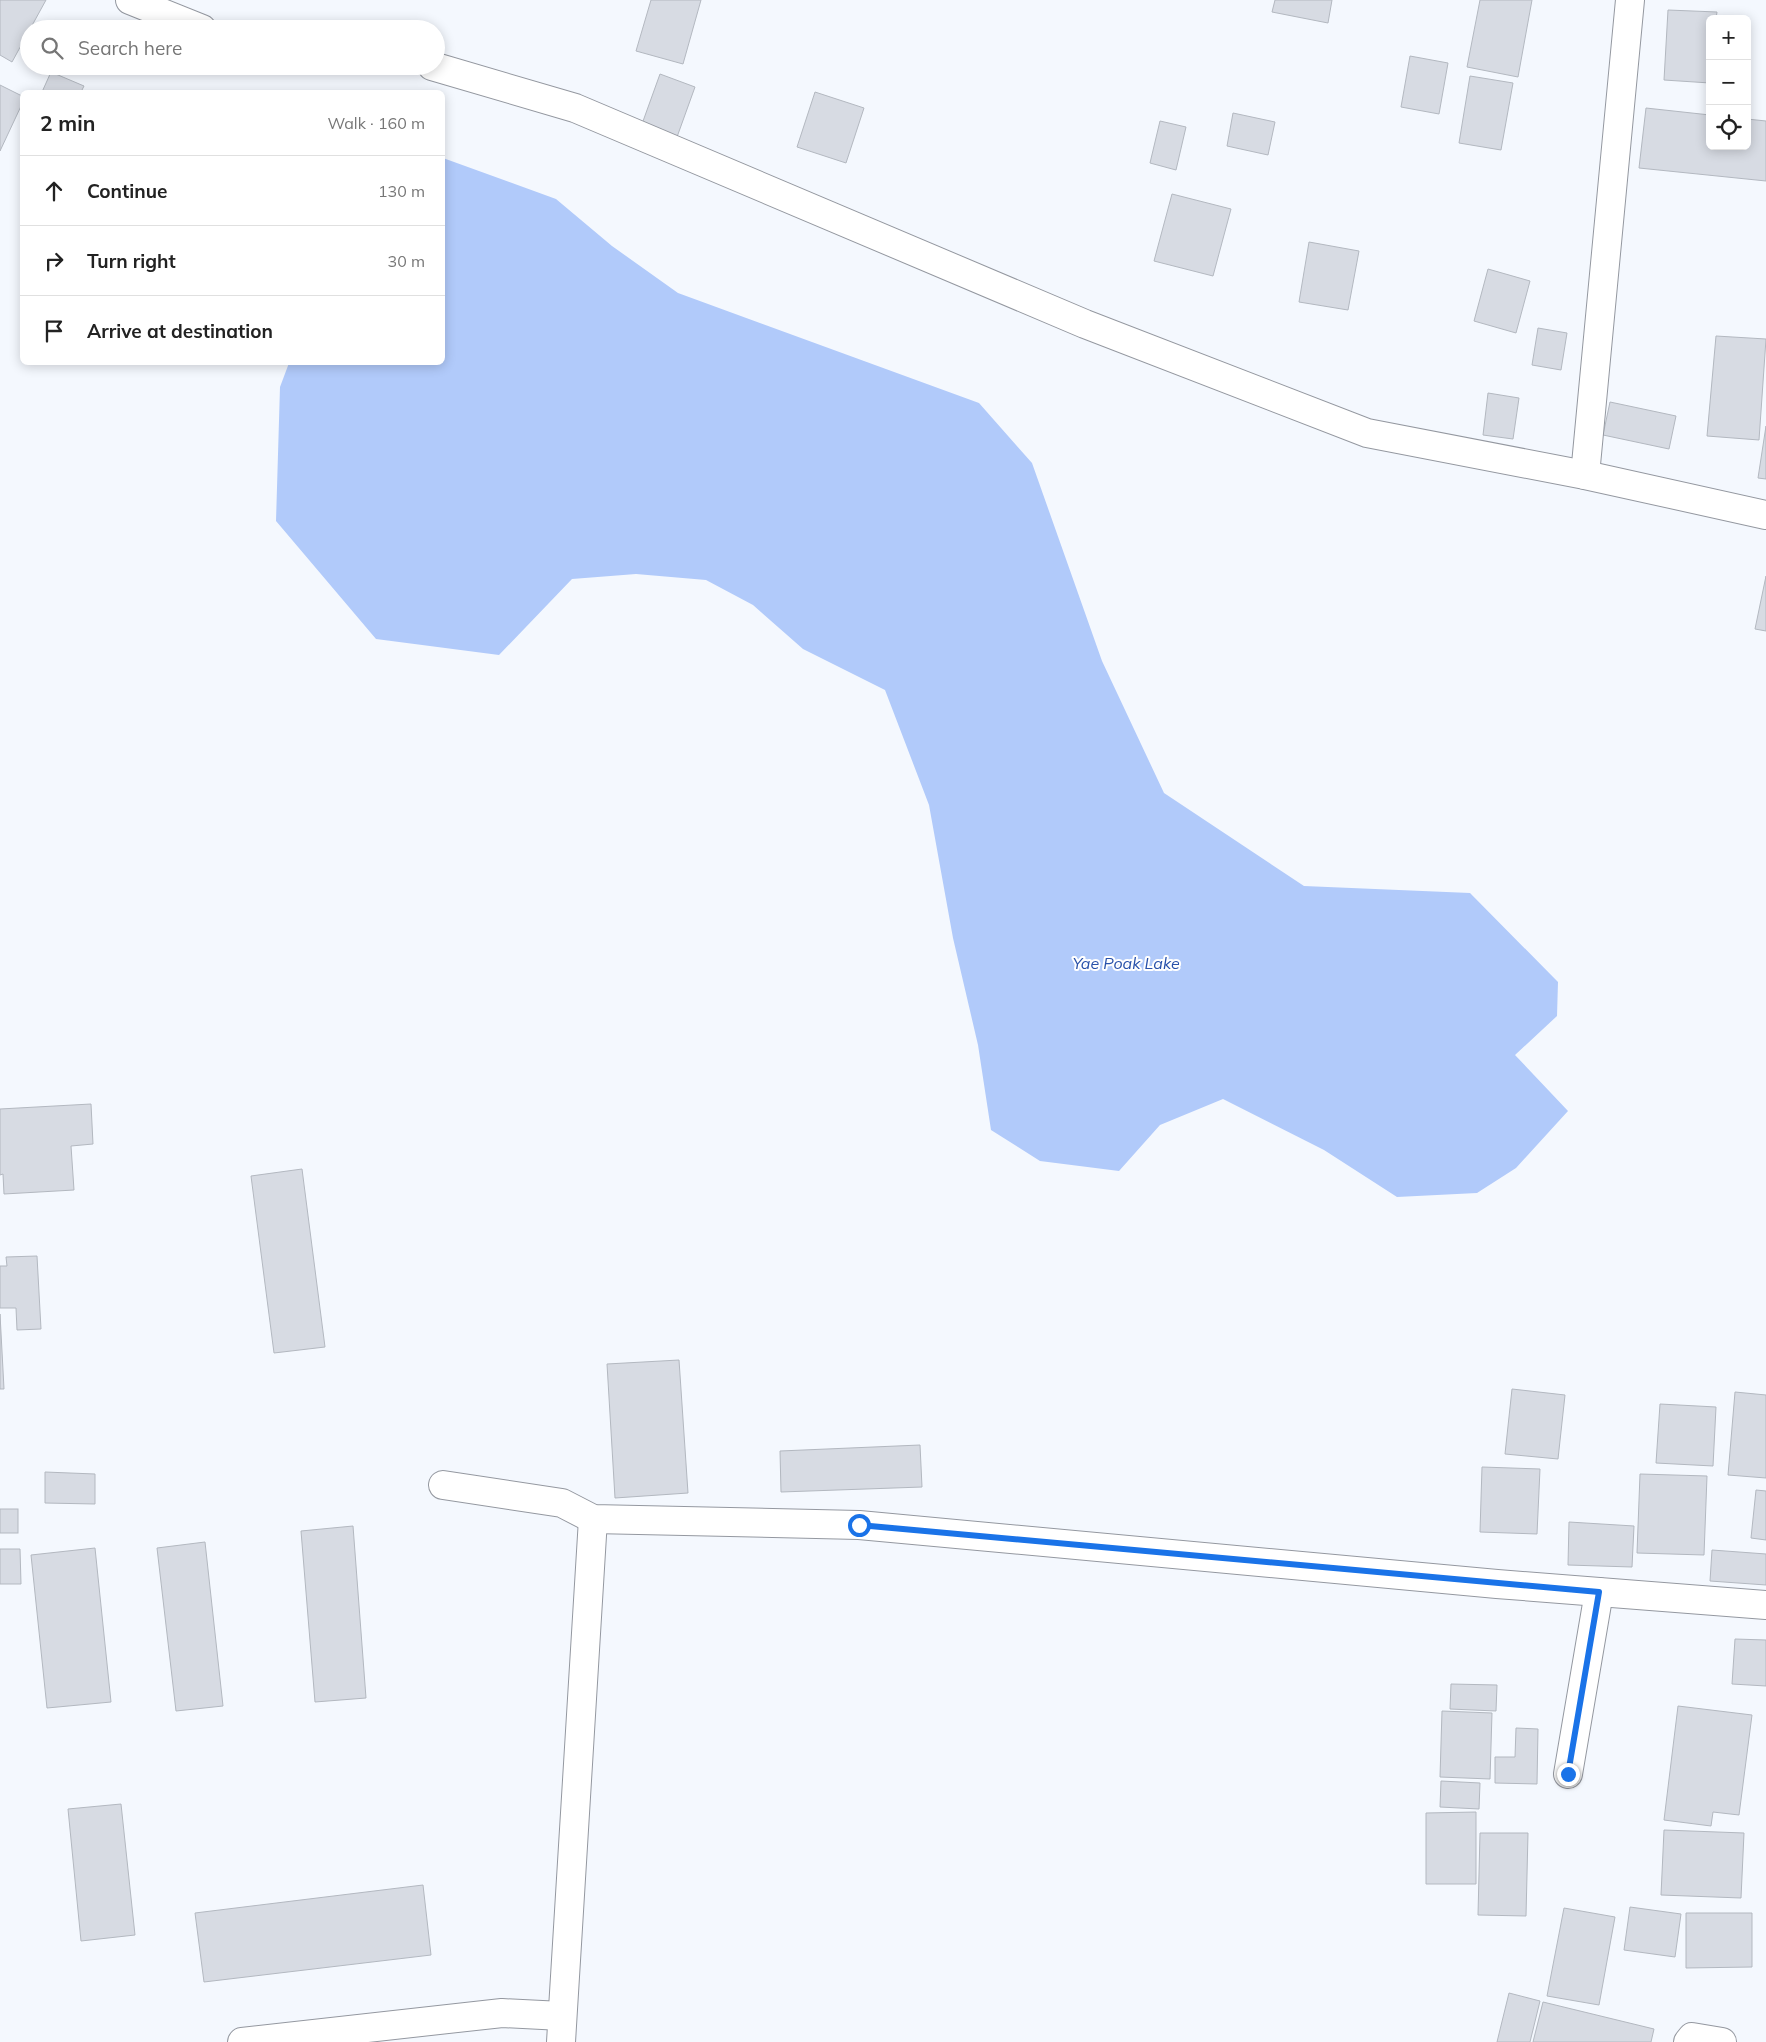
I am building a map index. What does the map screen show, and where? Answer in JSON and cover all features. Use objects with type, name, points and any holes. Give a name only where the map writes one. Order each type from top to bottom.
[{"type":"street","points":[[130,0],[180,20]]},
{"type":"street","points":[[1585,475],[1630,0]]},
{"type":"street","points":[[445,70],[575,108],[1085,324],[1367,433],[1585,475],[1766,515]]},
{"type":"street","points":[[444,1485],[562,1503],[593,1519],[859,1525],[1599,1592],[1766,1605]]},
{"type":"street","points":[[242,2042],[502,2013],[561,2029],[593,1519]]},
{"type":"street","points":[[1568,1774],[1599,1592]]},
{"type":"street","points":[[1688,2042],[1692,2037],[1722,2042]]},
{"type":"water","name":"Yae Poak Lake","points":[[445,159],[556,199],[612,246],[678,293],[979,403],[1032,463],[1102,661],[1164,793],[1304,886],[1470,893],[1558,982],[1557,1016],[1515,1055],[1568,1111],[1516,1168],[1477,1193],[1397,1197],[1324,1150],[1223,1099],[1160,1125],[1119,1171],[1040,1161],[991,1130],[978,1045],[953,938],[929,805],[885,690],[803,649],[753,605],[706,580],[636,574],[572,579],[499,655],[376,639],[276,521],[280,387],[288,365],[445,365]]},
{"type":"building","points":[[0,0],[46,0],[35,20],[20,20],[20,47],[12,62],[0,55]]},
{"type":"building","points":[[651,0],[701,0],[683,64],[636,51]]},
{"type":"building","points":[[1275,0],[1332,0],[1328,23],[1272,12]]},
{"type":"building","points":[[1480,0],[1532,0],[1518,77],[1467,67]]},
{"type":"building","points":[[1668,10],[1717,12],[1717,15],[1706,15],[1706,83],[1664,80]]},
{"type":"building","points":[[1410,56],[1448,63],[1439,114],[1401,107]]},
{"type":"building","points":[[660,74],[695,87],[677,137],[642,124]]},
{"type":"building","points":[[50,75],[58,75],[84,86],[82,90],[43,90]]},
{"type":"building","points":[[1470,76],[1513,83],[1501,150],[1459,143]]},
{"type":"building","points":[[0,85],[20,95],[20,108],[0,151]]},
{"type":"building","points":[[815,92],[864,108],[846,163],[797,147]]},
{"type":"building","points":[[1646,108],[1706,115],[1706,150],[1751,150],[1751,119],[1766,121],[1766,181],[1639,168]]},
{"type":"building","points":[[1233,113],[1275,122],[1268,155],[1227,146]]},
{"type":"building","points":[[1160,121],[1186,127],[1176,170],[1150,163]]},
{"type":"building","points":[[1172,194],[1231,209],[1213,276],[1154,261]]},
{"type":"building","points":[[1309,242],[1359,251],[1348,310],[1299,302]]},
{"type":"building","points":[[1488,269],[1530,281],[1516,333],[1474,321]]},
{"type":"building","points":[[1538,328],[1567,333],[1561,370],[1532,365]]},
{"type":"building","points":[[1716,336],[1766,339],[1759,440],[1707,436]]},
{"type":"building","points":[[1488,393],[1519,398],[1513,439],[1483,435]]},
{"type":"building","points":[[1610,402],[1676,416],[1669,449],[1603,435]]},
{"type":"building","points":[[1766,426],[1766,479],[1758,478]]},
{"type":"building","points":[[1766,576],[1766,631],[1755,629]]},
{"type":"building","points":[[91,1104],[93,1144],[71,1146],[74,1190],[4,1194],[3,1174],[0,1175],[0,1109]]},
{"type":"building","points":[[302,1169],[325,1347],[274,1353],[251,1176]]},
{"type":"building","points":[[37,1256],[41,1329],[17,1330],[16,1308],[0,1308],[0,1266],[7,1266],[6,1257]]},
{"type":"building","points":[[0,1314],[4,1389],[0,1389]]},
{"type":"building","points":[[679,1360],[688,1493],[615,1498],[607,1364]]},
{"type":"building","points":[[1512,1389],[1565,1395],[1558,1459],[1505,1454]]},
{"type":"building","points":[[1735,1392],[1766,1395],[1766,1478],[1728,1475]]},
{"type":"building","points":[[1660,1404],[1716,1407],[1713,1466],[1656,1463]]},
{"type":"building","points":[[920,1445],[922,1487],[781,1492],[780,1451]]},
{"type":"building","points":[[1482,1467],[1540,1469],[1537,1534],[1480,1532]]},
{"type":"building","points":[[45,1472],[95,1474],[95,1504],[45,1503]]},
{"type":"building","points":[[1640,1474],[1707,1476],[1704,1555],[1637,1553]]},
{"type":"building","points":[[1756,1490],[1766,1491],[1766,1540],[1751,1538]]},
{"type":"building","points":[[0,1509],[18,1509],[18,1533],[0,1533]]},
{"type":"building","points":[[1569,1522],[1634,1526],[1632,1567],[1568,1565]]},
{"type":"building","points":[[353,1526],[366,1698],[315,1702],[301,1531]]},
{"type":"building","points":[[205,1542],[223,1706],[176,1711],[157,1548]]},
{"type":"building","points":[[95,1548],[111,1702],[47,1708],[31,1555]]},
{"type":"building","points":[[0,1549],[20,1549],[21,1584],[0,1584]]},
{"type":"building","points":[[1712,1550],[1766,1554],[1766,1585],[1710,1581]]},
{"type":"building","points":[[1735,1639],[1766,1640],[1766,1686],[1732,1684]]},
{"type":"building","points":[[1451,1684],[1497,1685],[1496,1711],[1450,1709]]},
{"type":"building","points":[[1678,1706],[1752,1715],[1739,1815],[1713,1812],[1711,1826],[1664,1820]]},
{"type":"building","points":[[1442,1711],[1492,1713],[1490,1779],[1440,1777]]},
{"type":"building","points":[[1516,1728],[1538,1729],[1537,1784],[1495,1783],[1495,1757],[1515,1757]]},
{"type":"building","points":[[1441,1781],[1480,1783],[1479,1809],[1440,1807]]},
{"type":"building","points":[[121,1804],[135,1935],[81,1941],[68,1809]]},
{"type":"building","points":[[1476,1812],[1476,1884],[1426,1884],[1426,1813]]},
{"type":"building","points":[[1664,1830],[1744,1833],[1741,1898],[1661,1895]]},
{"type":"building","points":[[1480,1833],[1528,1833],[1526,1916],[1478,1915]]},
{"type":"building","points":[[423,1885],[431,1955],[204,1982],[195,1913]]},
{"type":"building","points":[[1630,1907],[1681,1914],[1675,1957],[1624,1950]]},
{"type":"building","points":[[1564,1908],[1615,1917],[1599,2005],[1547,1996]]},
{"type":"building","points":[[1686,1913],[1752,1913],[1752,1967],[1686,1968]]},
{"type":"building","points":[[1509,1993],[1540,2001],[1530,2042],[1497,2042]]},
{"type":"building","points":[[1543,2002],[1654,2029],[1651,2042],[1533,2042]]},
{"type":"route","points":[[859,1525],[1599,1592],[1568,1774]]}]
